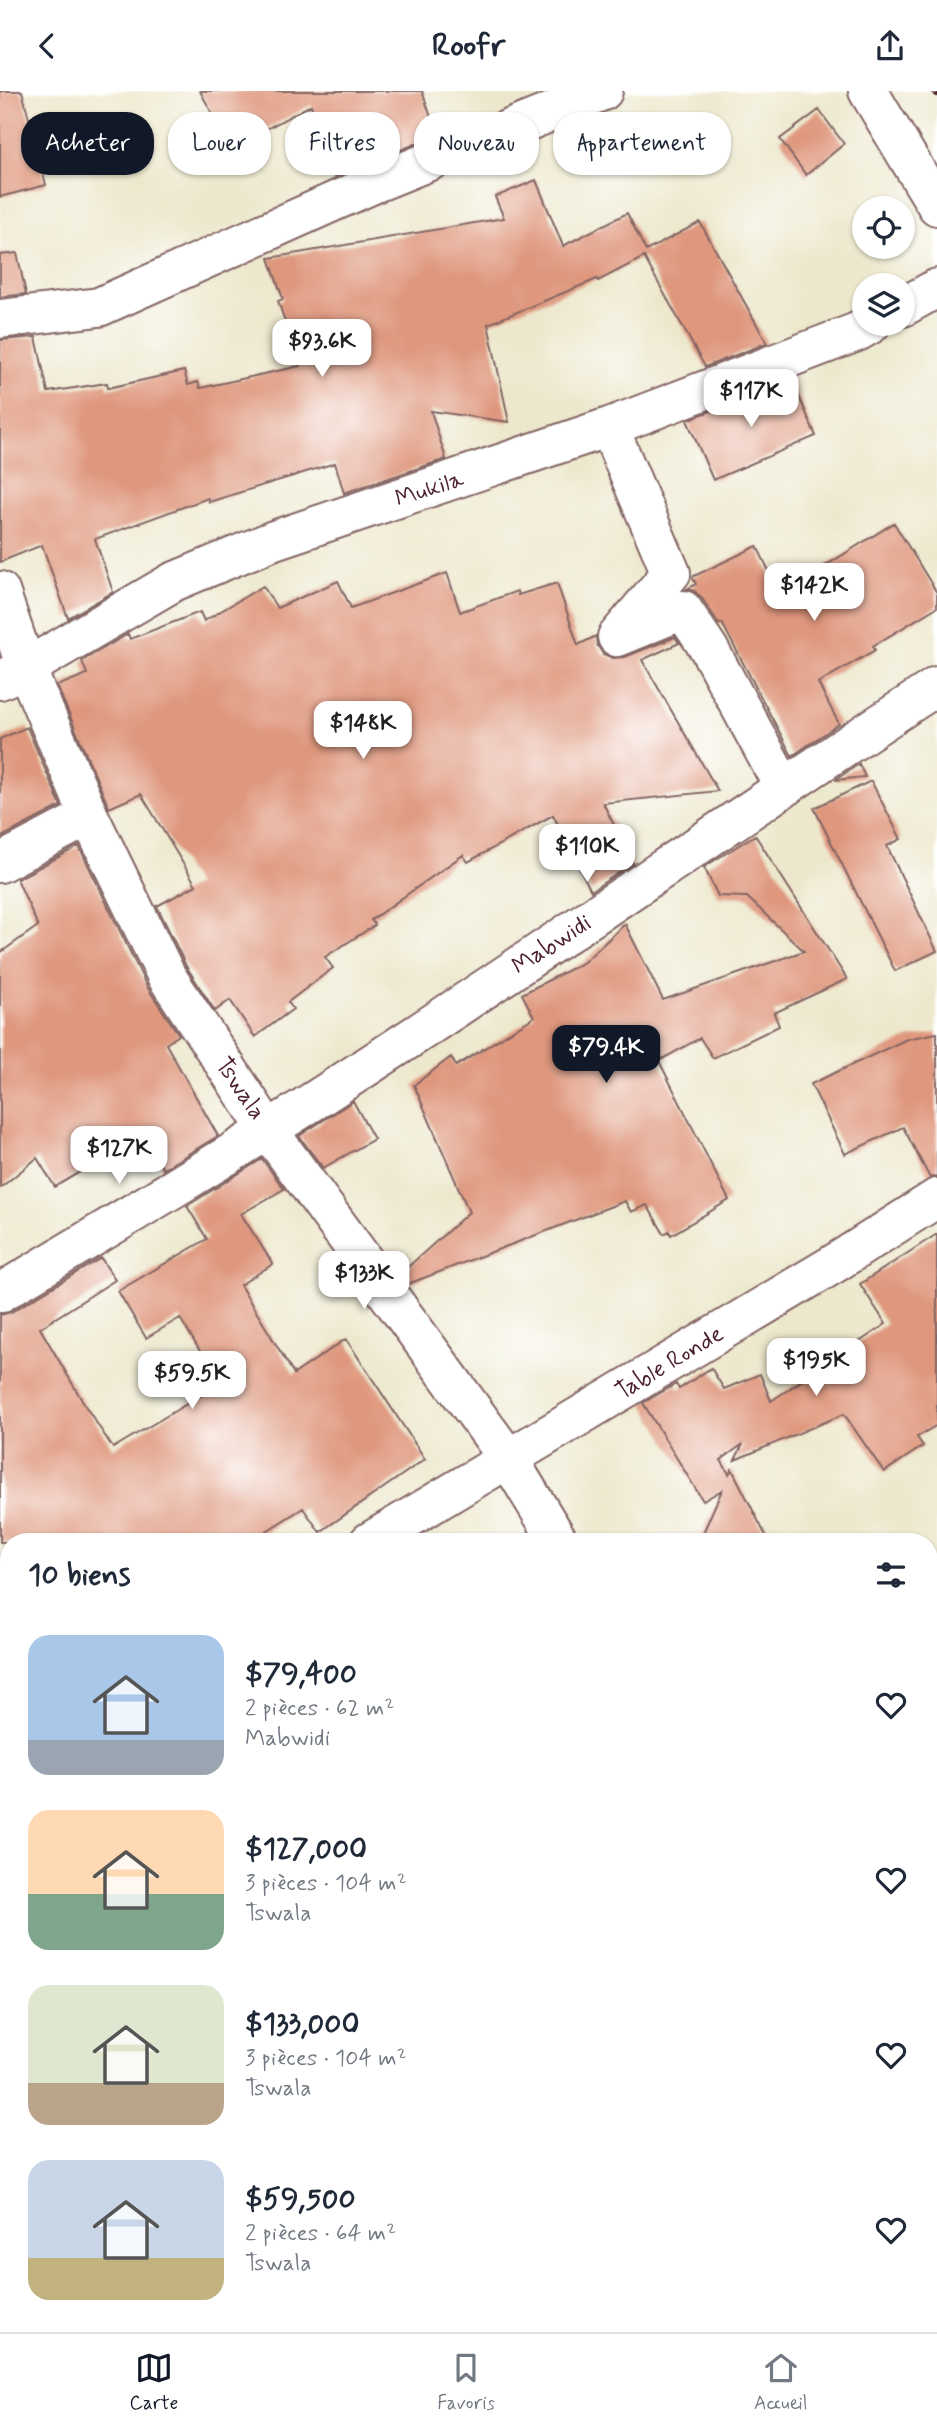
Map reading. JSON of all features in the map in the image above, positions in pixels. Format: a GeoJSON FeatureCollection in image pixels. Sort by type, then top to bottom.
{"type":"FeatureCollection","features":[{"type":"Feature","properties":{"kind":"street"},"geometry":{"type":"LineString","coordinates":[[0,319],[99,307],[373,184],[603,91]]}},
{"type":"Feature","properties":{"kind":"street"},"geometry":{"type":"LineString","coordinates":[[868,91],[937,206]]}},
{"type":"Feature","properties":{"kind":"street"},"geometry":{"type":"LineString","coordinates":[[915,300],[937,288]]}},
{"type":"Feature","properties":{"kind":"street","name":"Mukila"},"geometry":{"type":"LineString","coordinates":[[13,674],[173,582],[274,540],[610,427],[852,333]]}},
{"type":"Feature","properties":{"kind":"street"},"geometry":{"type":"LineString","coordinates":[[610,427],[671,573],[617,637],[683,610],[709,649],[783,786]]}},
{"type":"Feature","properties":{"kind":"street","name":"Tswala"},"geometry":{"type":"LineString","coordinates":[[0,591],[13,674],[89,816],[167,977],[268,1130],[508,1458],[554,1533]]}},
{"type":"Feature","properties":{"kind":"street","name":"Mabwidi"},"geometry":{"type":"LineString","coordinates":[[0,1293],[268,1130],[937,686]]}},
{"type":"Feature","properties":{"kind":"street"},"geometry":{"type":"LineString","coordinates":[[0,863],[89,816]]}},
{"type":"Feature","properties":{"kind":"street","name":"Table Ronde"},"geometry":{"type":"LineString","coordinates":[[384,1533],[832,1265],[937,1198]]}},
{"type":"Feature","properties":{"kind":"building"},"geometry":{"type":"Polygon","coordinates":[[[0,91],[22,91],[27,112],[21,112],[21,175],[43,175],[46,185],[0,197],[0,91]]]}},
{"type":"Feature","properties":{"kind":"building"},"geometry":{"type":"Polygon","coordinates":[[[200,91],[422,91],[429,112],[414,112],[414,144],[400,150],[400,112],[313,112],[311,105],[298,112],[285,112],[285,119],[271,126],[271,112],[211,112],[200,91]]]}},
{"type":"Feature","properties":{"kind":"building"},"geometry":{"type":"Polygon","coordinates":[[[819,110],[844,144],[806,175],[780,139],[819,110]]]}},
{"type":"Feature","properties":{"kind":"building"},"geometry":{"type":"Polygon","coordinates":[[[536,180],[563,246],[627,213],[646,251],[700,222],[767,343],[705,367],[644,257],[598,281],[597,279],[488,324],[509,422],[431,411],[446,459],[344,493],[335,463],[209,502],[208,498],[95,539],[113,592],[68,618],[42,545],[0,562],[0,340],[36,337],[48,392],[107,383],[108,388],[184,371],[188,385],[198,382],[200,388],[300,366],[278,301],[283,299],[269,258],[504,218],[495,197],[536,180]]]}},
{"type":"Feature","properties":{"kind":"building"},"geometry":{"type":"Polygon","coordinates":[[[17,253],[26,294],[0,297],[0,255],[17,253]]]}},
{"type":"Feature","properties":{"kind":"building"},"geometry":{"type":"Polygon","coordinates":[[[792,380],[816,436],[713,480],[687,420],[792,380]]]}},
{"type":"Feature","properties":{"kind":"building"},"geometry":{"type":"Polygon","coordinates":[[[894,523],[937,593],[937,607],[873,646],[875,650],[818,683],[839,724],[792,756],[722,623],[719,624],[701,597],[687,589],[696,584],[692,577],[757,546],[780,594],[894,523]]]}},
{"type":"Feature","properties":{"kind":"building"},"geometry":{"type":"Polygon","coordinates":[[[447,573],[460,612],[517,591],[518,595],[557,583],[578,645],[596,636],[597,645],[603,654],[613,658],[625,657],[675,637],[679,643],[642,660],[718,791],[603,803],[633,863],[591,891],[553,815],[468,862],[463,855],[371,920],[375,925],[325,957],[333,968],[288,1002],[293,1009],[255,1037],[230,1000],[215,1011],[186,966],[157,906],[196,885],[141,794],[109,808],[57,686],[87,674],[82,661],[128,634],[130,639],[200,612],[204,621],[263,586],[277,608],[338,581],[351,608],[447,573]]]}},
{"type":"Feature","properties":{"kind":"building"},"geometry":{"type":"Polygon","coordinates":[[[27,727],[61,806],[0,838],[0,739],[27,727]]]}},
{"type":"Feature","properties":{"kind":"building"},"geometry":{"type":"Polygon","coordinates":[[[859,764],[865,777],[835,780],[859,764]]]}},
{"type":"Feature","properties":{"kind":"building"},"geometry":{"type":"Polygon","coordinates":[[[871,781],[901,839],[887,846],[937,951],[895,971],[814,808],[871,781]]]}},
{"type":"Feature","properties":{"kind":"building"},"geometry":{"type":"Polygon","coordinates":[[[755,835],[847,979],[774,1013],[779,1026],[713,1058],[700,1038],[659,1061],[729,1200],[671,1235],[669,1231],[664,1234],[647,1205],[631,1212],[625,1201],[408,1284],[400,1274],[469,1212],[414,1085],[451,1057],[456,1066],[534,1017],[522,994],[584,962],[625,924],[663,1000],[804,951],[747,897],[718,896],[704,867],[755,835]]]}},
{"type":"Feature","properties":{"kind":"building"},"geometry":{"type":"Polygon","coordinates":[[[79,846],[147,987],[179,1035],[166,1044],[218,1136],[163,1169],[142,1135],[55,1187],[37,1158],[0,1188],[0,953],[38,926],[17,879],[79,846]]]}},
{"type":"Feature","properties":{"kind":"building"},"geometry":{"type":"Polygon","coordinates":[[[937,1033],[937,1176],[930,1178],[903,1127],[845,1154],[811,1084],[907,1039],[937,1033]]]}},
{"type":"Feature","properties":{"kind":"building"},"geometry":{"type":"Polygon","coordinates":[[[353,1101],[374,1139],[323,1168],[299,1136],[353,1101]]]}},
{"type":"Feature","properties":{"kind":"building"},"geometry":{"type":"Polygon","coordinates":[[[262,1159],[284,1189],[241,1214],[273,1264],[240,1285],[294,1374],[346,1339],[425,1459],[320,1532],[303,1508],[263,1533],[0,1533],[0,1315],[11,1312],[101,1258],[115,1280],[40,1328],[113,1448],[220,1384],[180,1318],[146,1338],[118,1291],[207,1239],[187,1206],[262,1159]]]}},
{"type":"Feature","properties":{"kind":"building"},"geometry":{"type":"Polygon","coordinates":[[[937,1234],[937,1425],[917,1437],[923,1446],[884,1472],[844,1414],[735,1460],[743,1444],[721,1460],[729,1474],[732,1469],[764,1533],[703,1533],[722,1490],[703,1501],[643,1403],[676,1384],[679,1389],[711,1368],[724,1389],[760,1374],[771,1401],[886,1324],[860,1284],[937,1234]]]}}]}
